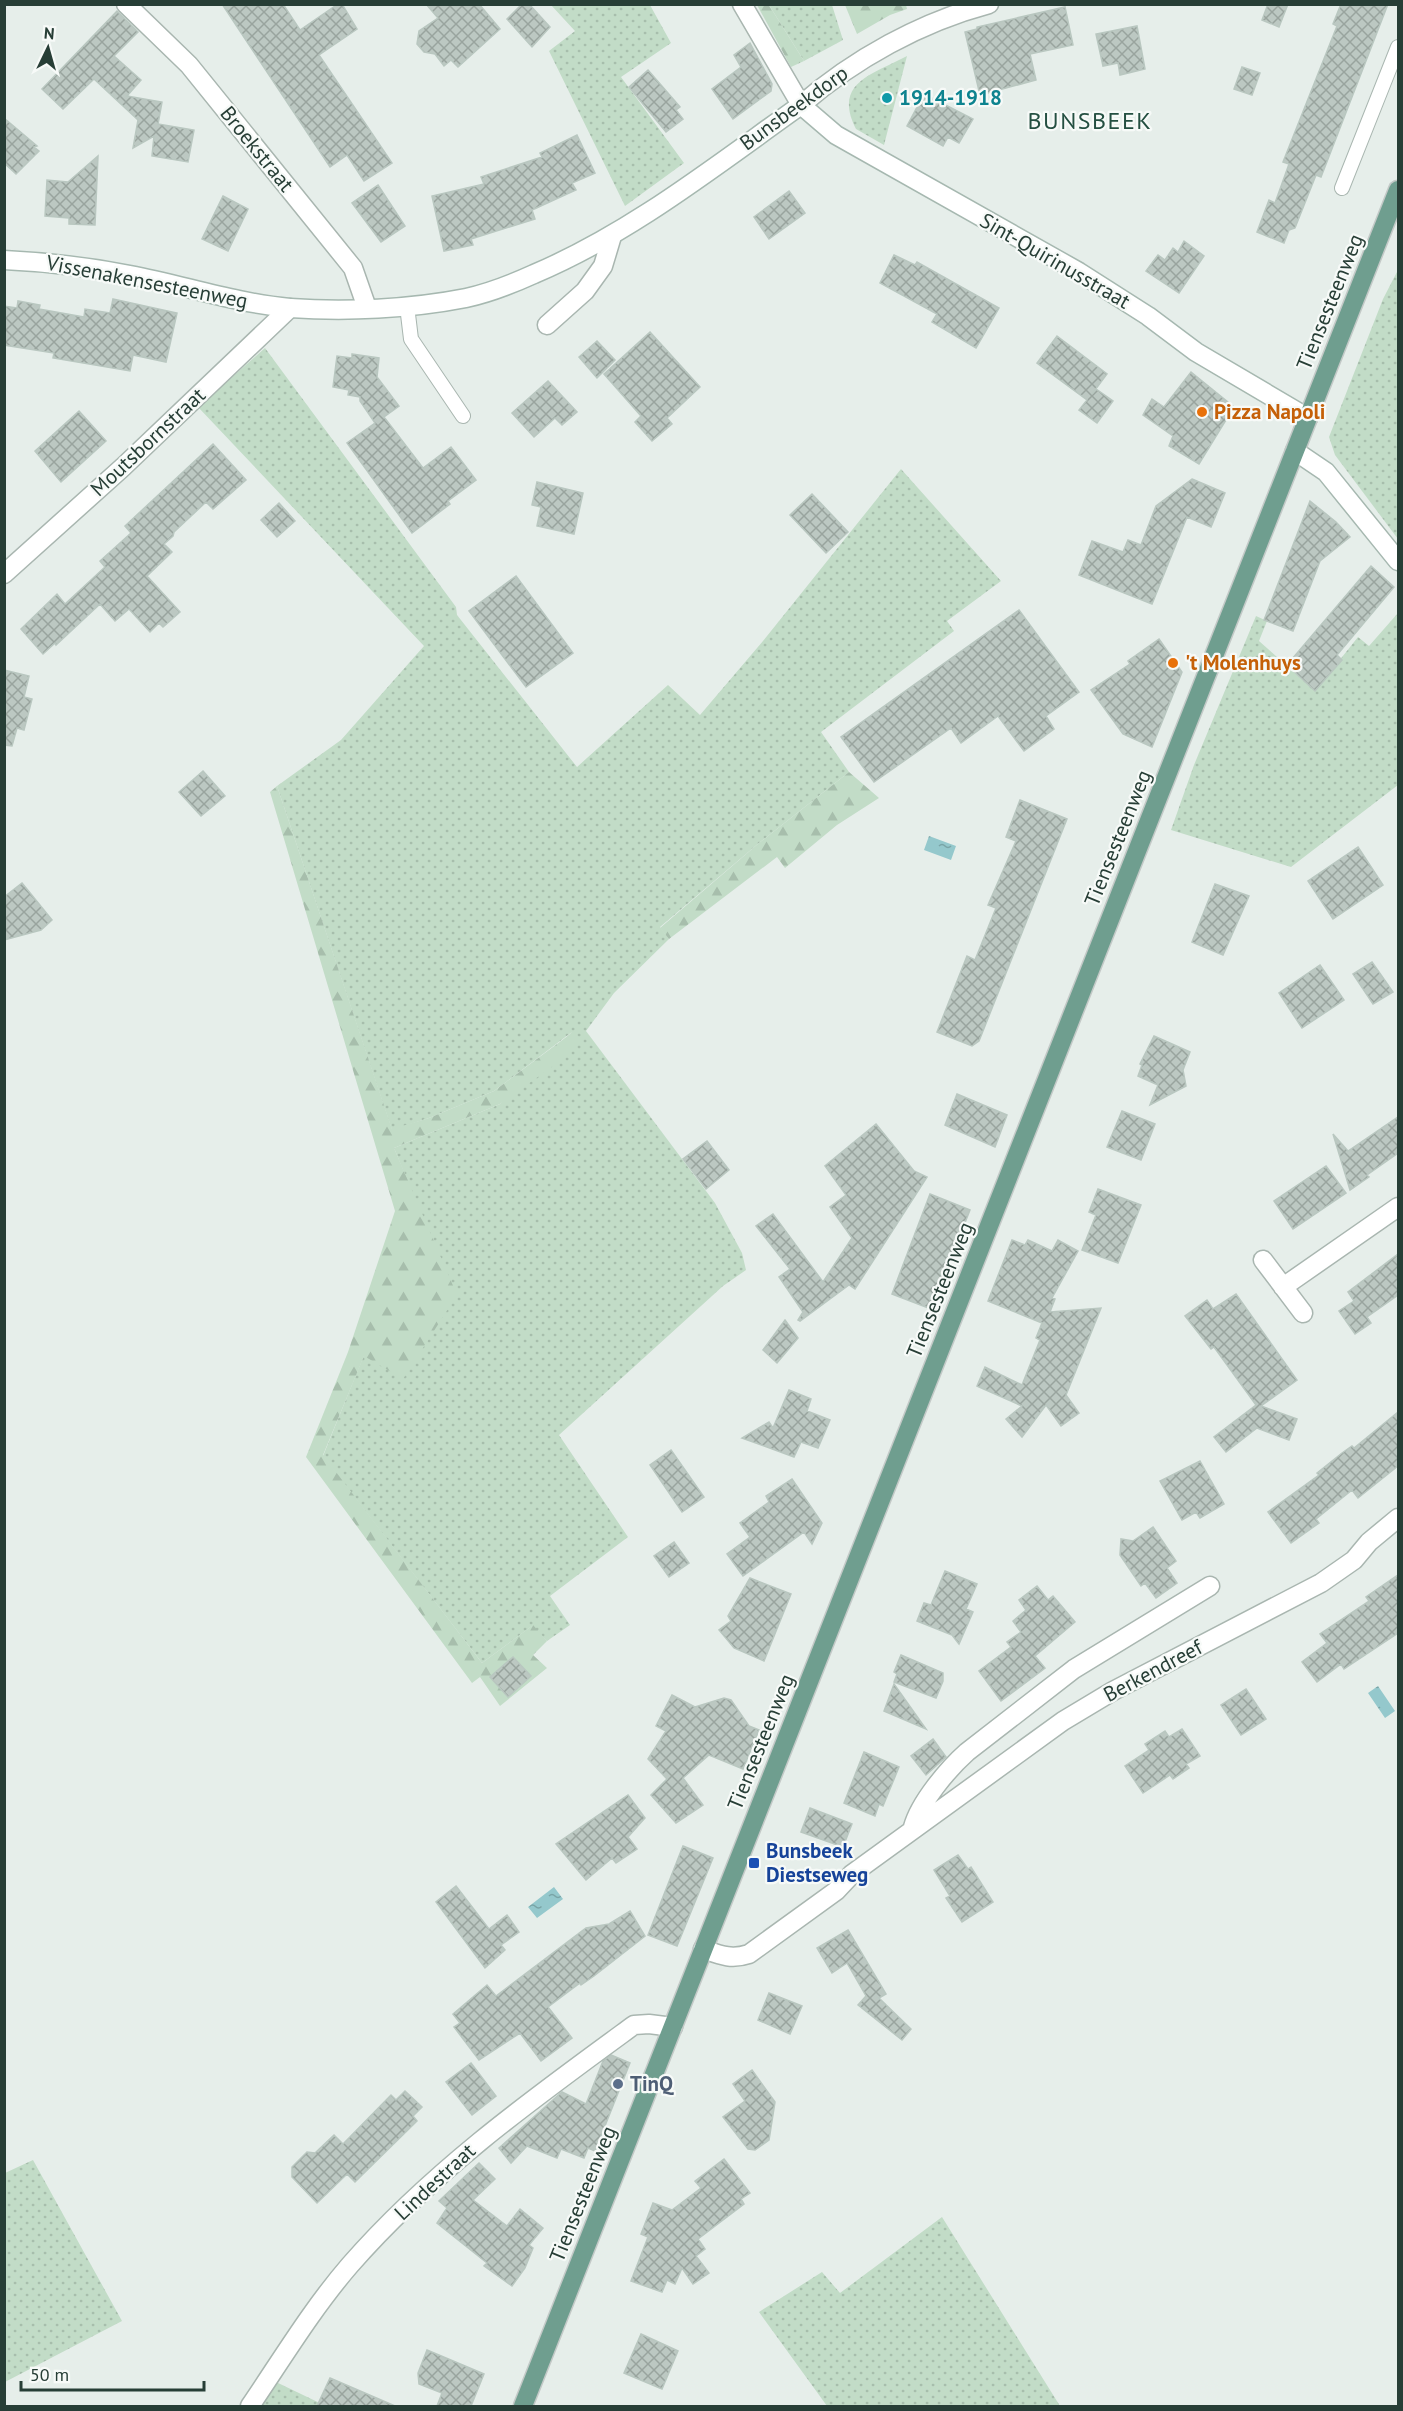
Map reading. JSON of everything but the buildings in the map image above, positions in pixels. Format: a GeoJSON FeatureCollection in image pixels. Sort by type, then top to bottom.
{"type":"FeatureCollection","features":[{"type":"Feature","properties":{"kind":"main road","name":"Tiensesteenweg"},"geometry":{"type":"LineString","coordinates":[[523,2406],[1398,190]]}},
{"type":"Feature","properties":{"kind":"street","name":"Broekstraat"},"geometry":{"type":"LineString","coordinates":[[126,4],[189,64],[353,268],[367,308]]}},
{"type":"Feature","properties":{"kind":"street","name":"Sint-Quirinusstraat"},"geometry":{"type":"LineString","coordinates":[[742,4],[801,105],[836,135],[1079,272],[1148,316],[1196,352],[1308,418]]}},
{"type":"Feature","properties":{"kind":"street","name":"Bunsbeekdorp"},"geometry":{"type":"LineString","coordinates":[[290,308],[407,306],[467,298],[510,284],[576,256],[612,236],[801,105],[832,79],[864,58],[922,29],[989,4]]}},
{"type":"Feature","properties":{"kind":"street"},"geometry":{"type":"LineString","coordinates":[[547,325],[585,291],[603,266],[612,236]]}},
{"type":"Feature","properties":{"kind":"street","name":"Vissenakensesteenweg"},"geometry":{"type":"LineString","coordinates":[[4,260],[82,266],[242,301],[290,308]]}},
{"type":"Feature","properties":{"kind":"street","name":"Moutsbornstraat"},"geometry":{"type":"LineString","coordinates":[[4,574],[123,467],[290,308]]}},
{"type":"Feature","properties":{"kind":"street"},"geometry":{"type":"LineString","coordinates":[[1295,451],[1326,472],[1398,561]]}},
{"type":"Feature","properties":{"kind":"street"},"geometry":{"type":"LineString","coordinates":[[1283,1287],[1398,1207]]}},
{"type":"Feature","properties":{"kind":"street"},"geometry":{"type":"LineString","coordinates":[[1263,1260],[1303,1313]]}},
{"type":"Feature","properties":{"kind":"street","name":"Berkendreef"},"geometry":{"type":"LineString","coordinates":[[703,1949],[727,1958],[749,1954],[836,1891],[852,1874],[1073,1715],[1113,1691],[1321,1583],[1354,1560],[1369,1542],[1398,1518]]}},
{"type":"Feature","properties":{"kind":"street","name":"Berkendreef"},"geometry":{"type":"LineString","coordinates":[[911,1831],[915,1818],[935,1789],[954,1764],[967,1752],[1074,1669],[1210,1586]]}},
{"type":"Feature","properties":{"kind":"street","name":"Lindestraat"},"geometry":{"type":"LineString","coordinates":[[250,2406],[311,2316],[349,2266],[414,2199],[473,2146],[634,2025],[674,2027]]}},
{"type":"Feature","properties":{"kind":"lane"},"geometry":{"type":"LineString","coordinates":[[1342,188],[1398,47]]}},
{"type":"Feature","properties":{"kind":"lane"},"geometry":{"type":"LineString","coordinates":[[407,306],[411,339],[463,416]]}},
{"type":"Feature","properties":{"kind":"green space"},"geometry":{"type":"Polygon","coordinates":[[[551,5],[650,5],[671,43],[621,77],[684,163],[625,206],[549,51],[575,31],[551,5]]]}},
{"type":"Feature","properties":{"kind":"green space"},"geometry":{"type":"Polygon","coordinates":[[[757,5],[769,5],[804,61],[791,67],[757,5]]]}},
{"type":"Feature","properties":{"kind":"green space"},"geometry":{"type":"Polygon","coordinates":[[[769,5],[832,5],[843,40],[804,61],[769,5]]]}},
{"type":"Feature","properties":{"kind":"green space"},"geometry":{"type":"Polygon","coordinates":[[[845,5],[906,5],[907,9],[890,15],[857,34],[845,5]]]}},
{"type":"Feature","properties":{"kind":"green space"},"geometry":{"type":"Polygon","coordinates":[[[907,56],[884,145],[856,129],[850,113],[849,100],[853,90],[860,82],[907,56]]]}},
{"type":"Feature","properties":{"kind":"green space"},"geometry":{"type":"Polygon","coordinates":[[[1398,270],[1398,539],[1335,455],[1329,437],[1383,299],[1398,270]]]}},
{"type":"Feature","properties":{"kind":"green space"},"geometry":{"type":"Polygon","coordinates":[[[265,348],[456,607],[457,615],[577,767],[668,685],[700,715],[763,641],[901,469],[1001,581],[947,621],[954,631],[821,732],[849,772],[759,843],[660,927],[669,939],[614,993],[586,1031],[715,1203],[742,1253],[746,1270],[723,1286],[559,1435],[628,1537],[550,1596],[570,1625],[547,1641],[532,1626],[482,1663],[323,1456],[364,1355],[405,1175],[394,1148],[500,1104],[572,1032],[494,1091],[429,1118],[392,1130],[277,786],[341,740],[424,646],[198,407],[265,348]]]}},
{"type":"Feature","properties":{"kind":"green space"},"geometry":{"type":"Polygon","coordinates":[[[1398,613],[1398,785],[1291,867],[1171,830],[1194,765],[1256,616],[1267,621],[1259,641],[1315,691],[1358,637],[1369,646],[1398,613]]]}},
{"type":"Feature","properties":{"kind":"green space"},"geometry":{"type":"Polygon","coordinates":[[[849,772],[879,798],[837,825],[785,868],[777,857],[669,939],[660,928],[759,843],[849,772]]]}},
{"type":"Feature","properties":{"kind":"green space"},"geometry":{"type":"Polygon","coordinates":[[[277,786],[392,1129],[429,1118],[494,1091],[573,1032],[580,1038],[556,1064],[500,1104],[394,1148],[457,1295],[403,1379],[364,1356],[323,1455],[482,1663],[533,1625],[547,1641],[533,1655],[547,1668],[500,1706],[480,1677],[472,1683],[306,1457],[348,1352],[395,1211],[270,792],[277,786]]]}},
{"type":"Feature","properties":{"kind":"green space"},"geometry":{"type":"Polygon","coordinates":[[[33,2160],[122,2321],[5,2382],[5,2173],[33,2160]]]}},
{"type":"Feature","properties":{"kind":"green space"},"geometry":{"type":"Polygon","coordinates":[[[942,2217],[1060,2406],[827,2406],[759,2312],[822,2272],[840,2293],[942,2217]]]}},
{"type":"Feature","properties":{"kind":"green space"},"geometry":{"type":"Polygon","coordinates":[[[276,2382],[326,2406],[261,2406],[276,2382]]]}},
{"type":"Feature","properties":{"kind":"water"},"geometry":{"type":"Polygon","coordinates":[[[929,836],[956,846],[951,860],[924,850],[929,836]]]}},
{"type":"Feature","properties":{"kind":"water"},"geometry":{"type":"Polygon","coordinates":[[[1378,1686],[1395,1711],[1385,1718],[1368,1693],[1378,1686]]]}},
{"type":"Feature","properties":{"kind":"water"},"geometry":{"type":"Polygon","coordinates":[[[554,1887],[563,1899],[537,1918],[528,1907],[554,1887]]]}},
{"type":"Feature","properties":{"kind":"place","name":"1914-1918"},"geometry":{"type":"Point","coordinates":[887,98]}},
{"type":"Feature","properties":{"kind":"place","name":"Pizza Napoli"},"geometry":{"type":"Point","coordinates":[1202,412]}},
{"type":"Feature","properties":{"kind":"place","name":"'t Molenhuys"},"geometry":{"type":"Point","coordinates":[1173,663]}},
{"type":"Feature","properties":{"kind":"place","name":"Bunsbeek Diestseweg"},"geometry":{"type":"Point","coordinates":[754,1863]}},
{"type":"Feature","properties":{"kind":"place","name":"TinQ"},"geometry":{"type":"Point","coordinates":[618,2084]}},
{"type":"Feature","properties":{"kind":"district","name":"BUNSBEEK"},"geometry":{"type":"Point","coordinates":[1090,121]}}]}
